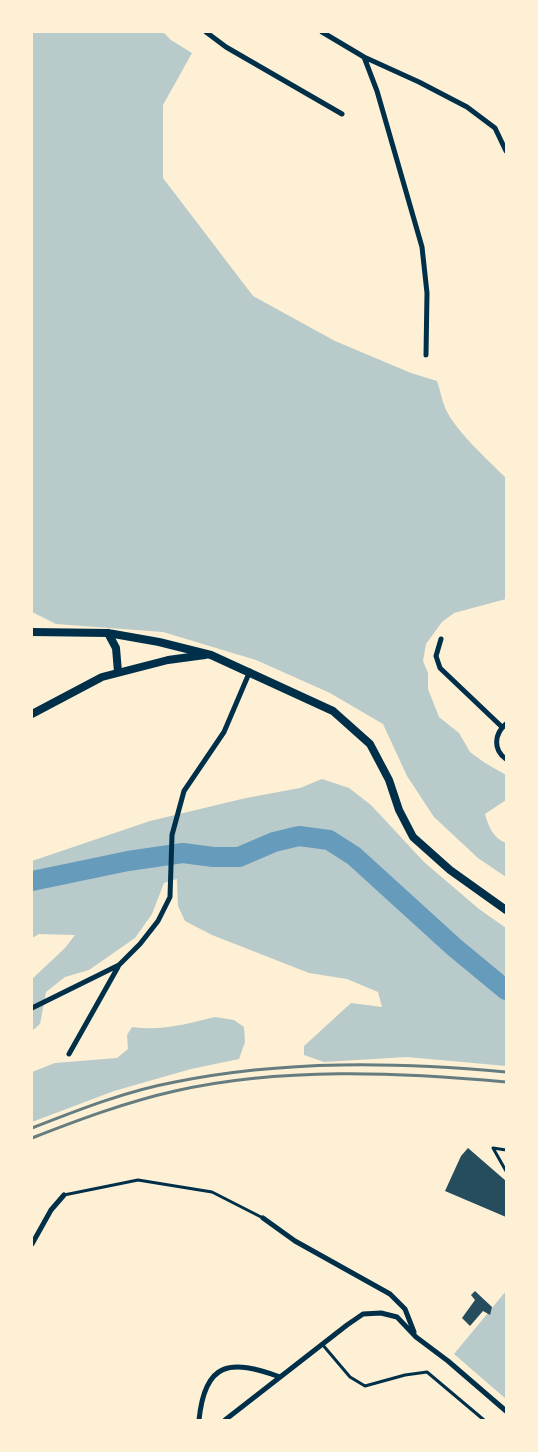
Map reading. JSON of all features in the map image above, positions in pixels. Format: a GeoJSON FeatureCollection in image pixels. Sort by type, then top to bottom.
{"type":"FeatureCollection","features":[{"type":"Feature","properties":{"kind":"main road"},"geometry":{"type":"LineString","coordinates":[[32,632],[108,633],[212,655],[333,711],[370,744],[389,780],[399,810],[412,837],[450,870],[507,910]]}},
{"type":"Feature","properties":{"kind":"main road"},"geometry":{"type":"LineString","coordinates":[[108,633],[116,648],[118,672]]}},
{"type":"Feature","properties":{"kind":"main road"},"geometry":{"type":"LineString","coordinates":[[32,714],[102,677],[168,660],[212,655]]}},
{"type":"Feature","properties":{"kind":"street"},"geometry":{"type":"LineString","coordinates":[[206,32],[226,47],[342,114]]}},
{"type":"Feature","properties":{"kind":"street"},"geometry":{"type":"LineString","coordinates":[[322,32],[364,57],[467,107],[507,134]]}},
{"type":"Feature","properties":{"kind":"street"},"geometry":{"type":"LineString","coordinates":[[364,57],[377,91],[422,247],[427,293],[426,354]]}},
{"type":"Feature","properties":{"kind":"street"},"geometry":{"type":"LineString","coordinates":[[495,128],[507,151]]}},
{"type":"Feature","properties":{"kind":"street"},"geometry":{"type":"LineString","coordinates":[[441,639],[436,656],[440,668],[504,726],[496,744],[497,749],[507,759]]}},
{"type":"Feature","properties":{"kind":"street"},"geometry":{"type":"LineString","coordinates":[[69,1054],[119,965],[150,931],[166,907],[170,897],[172,835],[184,791],[224,732],[250,671]]}},
{"type":"Feature","properties":{"kind":"street"},"geometry":{"type":"LineString","coordinates":[[32,1008],[119,965]]}},
{"type":"Feature","properties":{"kind":"street"},"geometry":{"type":"LineString","coordinates":[[32,1244],[51,1210],[64,1195]]}},
{"type":"Feature","properties":{"kind":"street"},"geometry":{"type":"LineString","coordinates":[[263,1218],[295,1241],[390,1294],[405,1310],[416,1337]]}},
{"type":"Feature","properties":{"kind":"street"},"geometry":{"type":"LineString","coordinates":[[225,1420],[363,1314],[381,1313],[397,1317],[416,1337],[507,1411]]}},
{"type":"Feature","properties":{"kind":"street"},"geometry":{"type":"LineString","coordinates":[[199,1420],[201,1402],[207,1386],[220,1370],[243,1366],[280,1377]]}},
{"type":"Feature","properties":{"kind":"lane"},"geometry":{"type":"LineString","coordinates":[[507,1150],[493,1148],[507,1171]]}},
{"type":"Feature","properties":{"kind":"lane"},"geometry":{"type":"LineString","coordinates":[[64,1195],[138,1180],[212,1192],[263,1218]]}},
{"type":"Feature","properties":{"kind":"lane"},"geometry":{"type":"LineString","coordinates":[[322,1344],[350,1377],[365,1386],[405,1375],[427,1372],[484,1420]]}},
{"type":"Feature","properties":{"kind":"shaded area"},"geometry":{"type":"Polygon","coordinates":[[[32,32],[163,32],[192,53],[163,105],[163,178],[253,296],[335,341],[411,373],[437,381],[444,405],[455,424],[506,478],[506,599],[454,613],[442,622],[426,644],[423,661],[428,673],[428,689],[439,717],[459,733],[470,752],[506,775],[506,800],[485,814],[492,831],[506,843],[506,877],[478,858],[434,817],[407,776],[383,724],[330,693],[256,660],[163,632],[56,624],[32,612],[32,32]]]}},
{"type":"Feature","properties":{"kind":"shaded area"},"geometry":{"type":"Polygon","coordinates":[[[322,779],[349,788],[371,805],[424,862],[479,909],[506,928],[506,1066],[407,1057],[324,1062],[304,1055],[304,1046],[351,1003],[382,1007],[378,992],[347,979],[309,973],[212,935],[185,921],[178,906],[177,879],[164,883],[152,914],[135,938],[89,970],[65,977],[46,992],[40,1024],[32,1031],[32,979],[65,948],[75,935],[39,934],[32,938],[32,861],[150,821],[246,798],[300,788],[322,779]]]}},
{"type":"Feature","properties":{"kind":"shaded area"},"geometry":{"type":"Polygon","coordinates":[[[215,1017],[234,1020],[244,1027],[245,1042],[239,1059],[191,1069],[114,1091],[32,1122],[32,1072],[55,1063],[117,1058],[128,1049],[127,1035],[132,1027],[164,1027],[215,1017]]]}},
{"type":"Feature","properties":{"kind":"shaded area"},"geometry":{"type":"Polygon","coordinates":[[[506,1291],[506,1399],[454,1354],[506,1291]]]}},
{"type":"Feature","properties":{"kind":"building"},"geometry":{"type":"Polygon","coordinates":[[[468,1148],[506,1181],[506,1217],[445,1191],[461,1156],[468,1148]]]}},
{"type":"Feature","properties":{"kind":"building"},"geometry":{"type":"Polygon","coordinates":[[[475,1291],[492,1307],[490,1315],[483,1311],[470,1326],[462,1318],[475,1300],[471,1295],[475,1291]]]}},
{"type":"Feature","properties":{"kind":"waterway"},"geometry":{"type":"LineString","coordinates":[[32,881],[128,861],[183,853],[213,857],[239,857],[274,842],[299,836],[329,840],[354,856],[454,947],[506,990]]}},
{"type":"Feature","properties":{"kind":"railway"},"geometry":{"type":"LineString","coordinates":[[32,1128],[138,1090],[216,1075],[257,1070],[382,1065],[506,1072]]}},
{"type":"Feature","properties":{"kind":"railway"},"geometry":{"type":"LineString","coordinates":[[32,1138],[138,1100],[215,1083],[256,1078],[382,1074],[506,1082]]}}]}
